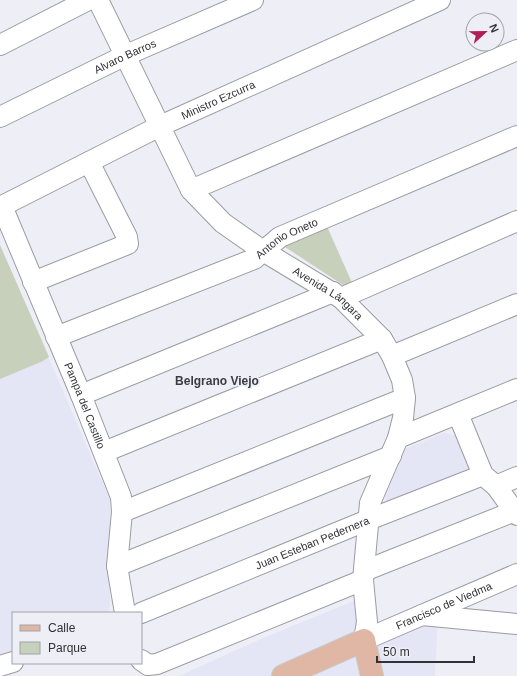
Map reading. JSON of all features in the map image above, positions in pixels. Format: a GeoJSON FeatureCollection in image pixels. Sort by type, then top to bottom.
{"type":"FeatureCollection","features":[{"type":"Feature","properties":{"kind":"main road"},"geometry":{"type":"LineString","coordinates":[[364,640],[372,675]]}},
{"type":"Feature","properties":{"kind":"main road","name":"Francisco de Viedma"},"geometry":{"type":"LineString","coordinates":[[283,676],[364,640]]}},
{"type":"Feature","properties":{"kind":"street"},"geometry":{"type":"LineString","coordinates":[[0,45],[88,0]]}},
{"type":"Feature","properties":{"kind":"street","name":"Avenida Lángara"},"geometry":{"type":"LineString","coordinates":[[98,0],[124,56],[192,190],[223,223],[263,251],[337,295],[382,339],[392,356],[402,380],[405,398],[395,447],[370,503],[364,576],[368,622],[364,640]]}},
{"type":"Feature","properties":{"kind":"street","name":"Alvaro Barros"},"geometry":{"type":"LineString","coordinates":[[0,117],[124,56],[253,0]]}},
{"type":"Feature","properties":{"kind":"street","name":"Ministro Ezcurra"},"geometry":{"type":"LineString","coordinates":[[1,207],[160,126],[440,0]]}},
{"type":"Feature","properties":{"kind":"street"},"geometry":{"type":"LineString","coordinates":[[192,190],[517,50]]}},
{"type":"Feature","properties":{"kind":"street","name":"Antonio Oneto"},"geometry":{"type":"LineString","coordinates":[[56,337],[254,259],[280,237],[517,136]]}},
{"type":"Feature","properties":{"kind":"street"},"geometry":{"type":"LineString","coordinates":[[33,282],[128,244],[127,237],[89,162]]}},
{"type":"Feature","properties":{"kind":"street","name":"Pampa del Castillo"},"geometry":{"type":"LineString","coordinates":[[1,207],[81,395],[121,497],[122,512],[116,566],[125,612]]}},
{"type":"Feature","properties":{"kind":"street"},"geometry":{"type":"LineString","coordinates":[[81,395],[337,295],[517,221]]}},
{"type":"Feature","properties":{"kind":"street"},"geometry":{"type":"LineString","coordinates":[[392,356],[517,304]]}},
{"type":"Feature","properties":{"kind":"street"},"geometry":{"type":"LineString","coordinates":[[104,452],[382,339]]}},
{"type":"Feature","properties":{"kind":"street"},"geometry":{"type":"LineString","coordinates":[[116,566],[395,447],[458,414],[517,389]]}},
{"type":"Feature","properties":{"kind":"street"},"geometry":{"type":"LineString","coordinates":[[122,512],[405,398]]}},
{"type":"Feature","properties":{"kind":"street"},"geometry":{"type":"LineString","coordinates":[[142,662],[148,665],[157,664],[516,513],[490,481],[458,414]]}},
{"type":"Feature","properties":{"kind":"street","name":"Juan Esteban Pedernera"},"geometry":{"type":"LineString","coordinates":[[142,613],[368,520],[490,481],[517,477]]}},
{"type":"Feature","properties":{"kind":"street","name":"Francisco de Viedma"},"geometry":{"type":"LineString","coordinates":[[364,640],[517,574]]}},
{"type":"Feature","properties":{"kind":"street"},"geometry":{"type":"LineString","coordinates":[[420,615],[517,624]]}},
{"type":"Feature","properties":{"kind":"street"},"geometry":{"type":"LineString","coordinates":[[0,666],[12,662]]}},
{"type":"Feature","properties":{"kind":"shaded area"},"geometry":{"type":"Polygon","coordinates":[[[0,245],[110,500],[110,605],[108,612],[12,612],[12,653],[0,657],[0,245]]]}},
{"type":"Feature","properties":{"kind":"shaded area"},"geometry":{"type":"Polygon","coordinates":[[[444,433],[457,436],[473,475],[390,508],[385,497],[405,449],[444,433]]]}},
{"type":"Feature","properties":{"kind":"shaded area"},"geometry":{"type":"Polygon","coordinates":[[[366,596],[364,639],[438,616],[435,676],[179,676],[261,639],[366,596]]]}},
{"type":"Feature","properties":{"kind":"green space"},"geometry":{"type":"Polygon","coordinates":[[[325,222],[353,285],[346,287],[279,243],[325,222]]]}},
{"type":"Feature","properties":{"kind":"green space"},"geometry":{"type":"Polygon","coordinates":[[[0,245],[49,357],[0,379],[0,245]]]}},
{"type":"Feature","properties":{"kind":"district","name":"Belgrano Viejo"},"geometry":{"type":"Point","coordinates":[217,381]}}]}
